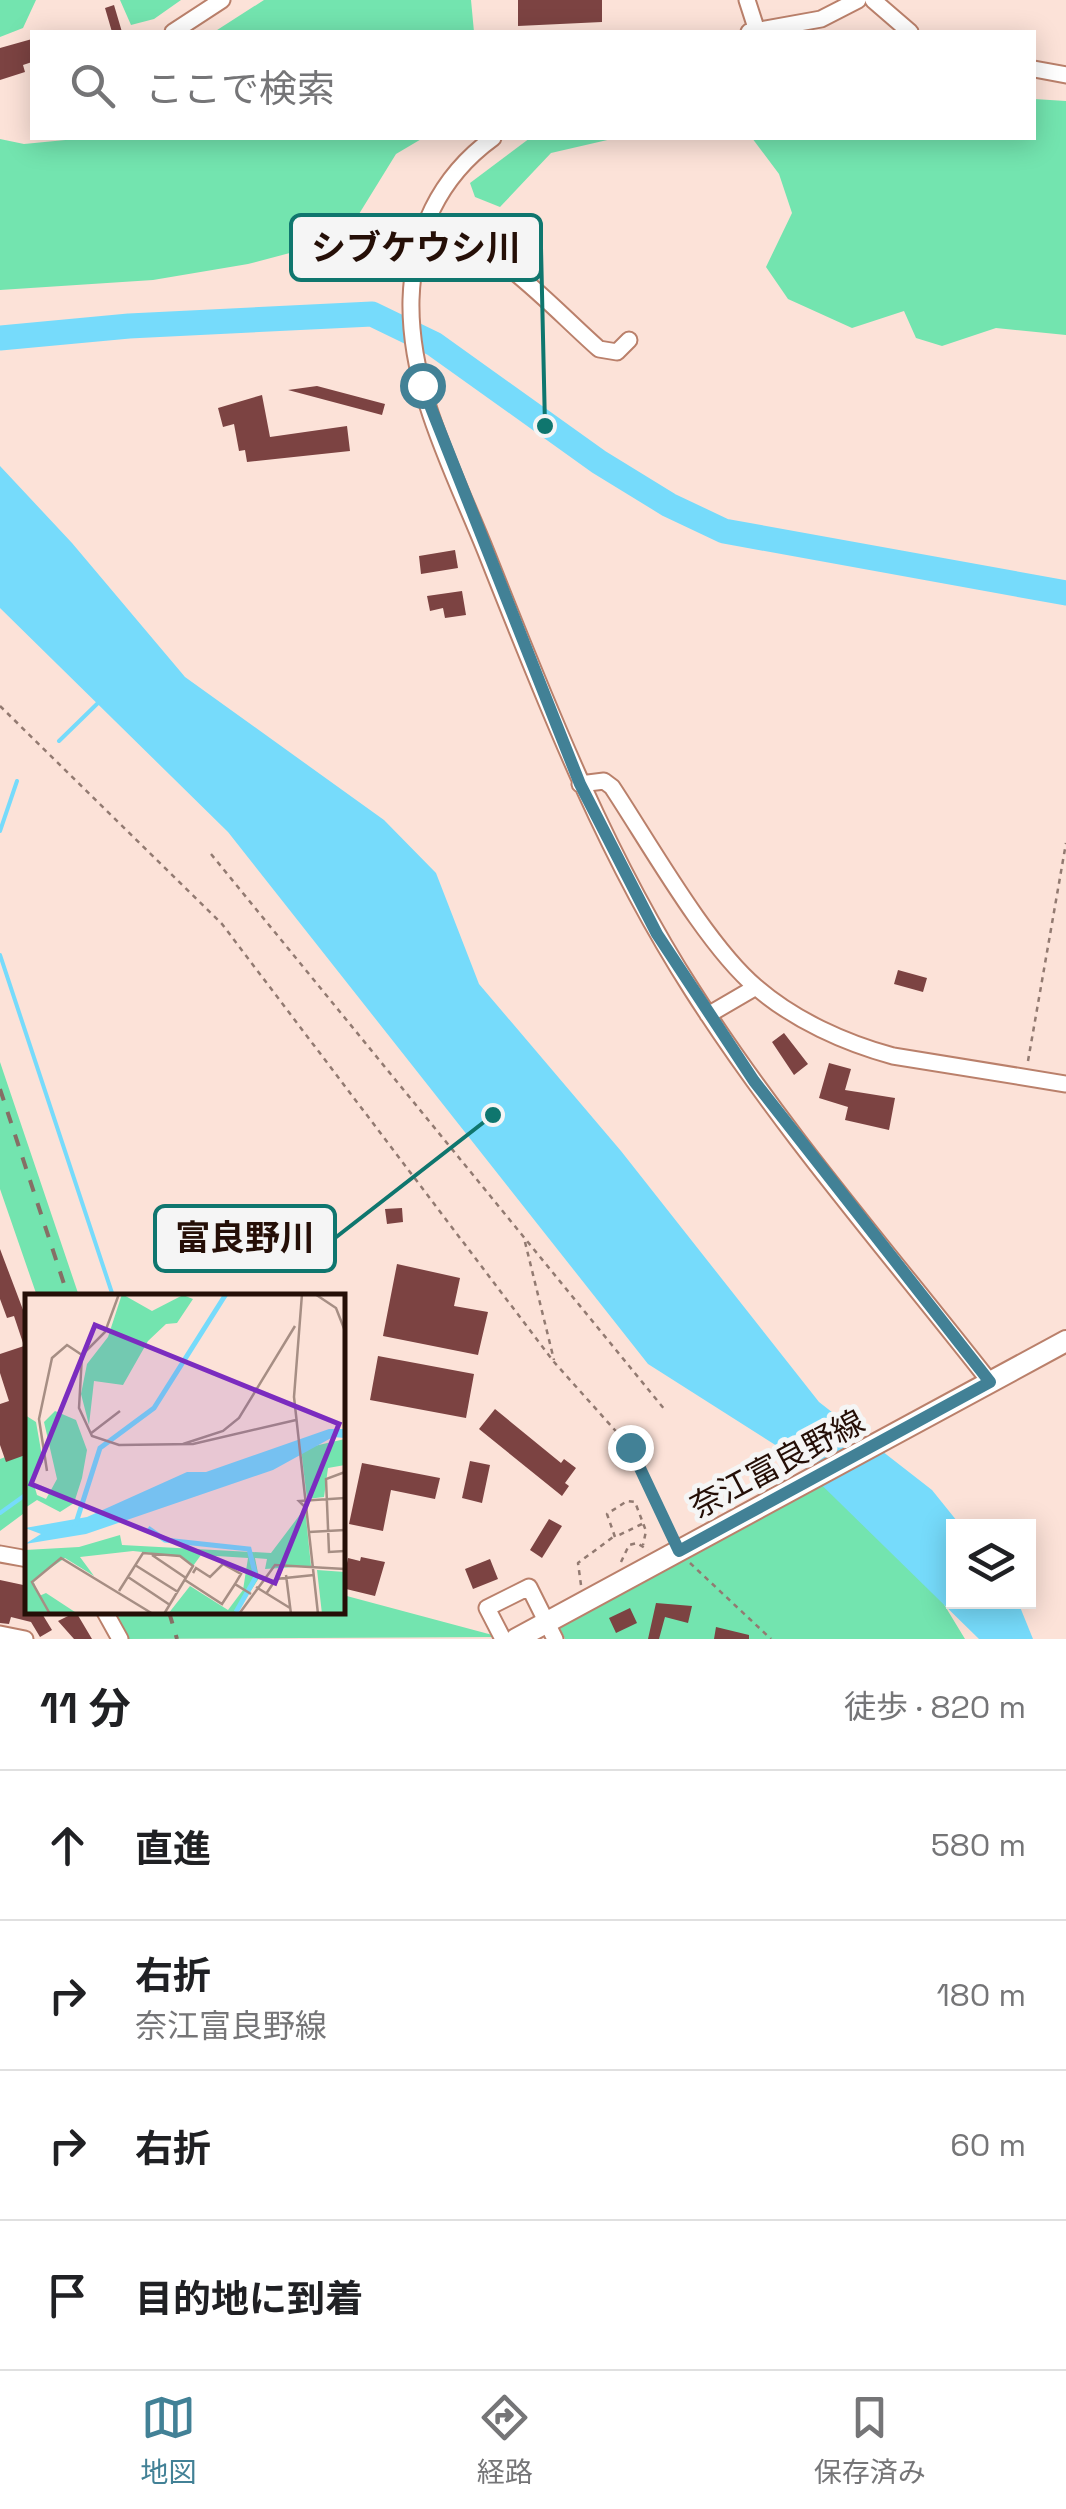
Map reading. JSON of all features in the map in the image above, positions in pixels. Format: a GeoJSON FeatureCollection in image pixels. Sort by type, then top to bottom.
{"type":"FeatureCollection","features":[{"type":"Feature","properties":{"kind":"main road","name":"奈江富良野線"},"geometry":{"type":"LineString","coordinates":[[516,1639],[551,1631],[679,1551],[1066,1341]]}},
{"type":"Feature","properties":{"kind":"street"},"geometry":{"type":"LineString","coordinates":[[176,30],[222,0]]}},
{"type":"Feature","properties":{"kind":"street"},"geometry":{"type":"LineString","coordinates":[[746,0],[753,30]]}},
{"type":"Feature","properties":{"kind":"street"},"geometry":{"type":"LineString","coordinates":[[763,30],[822,18],[858,0]]}},
{"type":"Feature","properties":{"kind":"street"},"geometry":{"type":"LineString","coordinates":[[873,0],[908,30]]}},
{"type":"Feature","properties":{"kind":"street"},"geometry":{"type":"LineString","coordinates":[[1036,69],[1066,76]]}},
{"type":"Feature","properties":{"kind":"street"},"geometry":{"type":"LineString","coordinates":[[490,140],[454,171],[425,224],[412,283],[412,326],[422,385],[580,784],[628,882],[708,1015],[754,1081],[990,1382]]}},
{"type":"Feature","properties":{"kind":"street"},"geometry":{"type":"LineString","coordinates":[[425,224],[453,231],[494,256],[599,348],[617,352],[630,340]]}},
{"type":"Feature","properties":{"kind":"street"},"geometry":{"type":"LineString","coordinates":[[580,784],[604,781],[612,787],[702,920],[756,987],[798,1015],[866,1048],[1066,1084]]}},
{"type":"Feature","properties":{"kind":"street"},"geometry":{"type":"LineString","coordinates":[[708,1015],[756,987]]}},
{"type":"Feature","properties":{"kind":"street"},"geometry":{"type":"LineString","coordinates":[[0,1554],[25,1558]]}},
{"type":"Feature","properties":{"kind":"street"},"geometry":{"type":"LineString","coordinates":[[503,1639],[488,1608],[529,1587],[551,1631]]}},
{"type":"Feature","properties":{"kind":"street"},"geometry":{"type":"LineString","coordinates":[[106,1614],[120,1639]]}},
{"type":"Feature","properties":{"kind":"street"},"geometry":{"type":"LineString","coordinates":[[0,1634],[25,1639]]}},
{"type":"Feature","properties":{"kind":"path"},"geometry":{"type":"LineString","coordinates":[[0,706],[222,924],[554,1362],[630,1447],[679,1551],[772,1639]]}},
{"type":"Feature","properties":{"kind":"path"},"geometry":{"type":"LineString","coordinates":[[1026,1078],[1066,842]]}},
{"type":"Feature","properties":{"kind":"path"},"geometry":{"type":"LineString","coordinates":[[210,854],[665,1410]]}},
{"type":"Feature","properties":{"kind":"path"},"geometry":{"type":"LineString","coordinates":[[525,1238],[554,1362]]}},
{"type":"Feature","properties":{"kind":"path"},"geometry":{"type":"LineString","coordinates":[[614,1536],[607,1514],[627,1501],[635,1502],[643,1514],[647,1540],[643,1545]]}},
{"type":"Feature","properties":{"kind":"path"},"geometry":{"type":"LineString","coordinates":[[582,1590],[578,1563],[614,1536],[642,1524]]}},
{"type":"Feature","properties":{"kind":"path"},"geometry":{"type":"LineString","coordinates":[[622,1566],[623,1550],[629,1545],[643,1545],[649,1551]]}},
{"type":"Feature","properties":{"kind":"green space"},"geometry":{"type":"Polygon","coordinates":[[[0,0],[36,0],[23,28],[0,37],[0,0]]]}},
{"type":"Feature","properties":{"kind":"green space"},"geometry":{"type":"Polygon","coordinates":[[[120,0],[181,0],[154,19],[131,25],[120,0]]]}},
{"type":"Feature","properties":{"kind":"green space"},"geometry":{"type":"Polygon","coordinates":[[[264,0],[471,0],[474,30],[217,30],[264,0]]]}},
{"type":"Feature","properties":{"kind":"green space"},"geometry":{"type":"Polygon","coordinates":[[[1036,99],[1066,101],[1066,335],[996,328],[942,346],[916,338],[904,311],[852,328],[788,299],[766,267],[792,213],[779,174],[754,140],[1036,140],[1036,99]]]}},
{"type":"Feature","properties":{"kind":"green space"},"geometry":{"type":"Polygon","coordinates":[[[0,139],[24,144],[65,140],[420,140],[396,154],[359,214],[324,244],[248,264],[153,280],[0,290],[0,139]]]}},
{"type":"Feature","properties":{"kind":"green space"},"geometry":{"type":"Polygon","coordinates":[[[527,140],[607,140],[551,153],[500,207],[475,197],[470,183],[527,140]]]}},
{"type":"Feature","properties":{"kind":"green space"},"geometry":{"type":"Polygon","coordinates":[[[0,1062],[78,1294],[36,1294],[0,1189],[0,1062]]]}},
{"type":"Feature","properties":{"kind":"green space"},"geometry":{"type":"Polygon","coordinates":[[[25,1450],[25,1512],[0,1531],[0,1459],[25,1450]]]}},
{"type":"Feature","properties":{"kind":"green space"},"geometry":{"type":"Polygon","coordinates":[[[833,1479],[928,1578],[965,1639],[565,1639],[559,1626],[833,1479]]]}},
{"type":"Feature","properties":{"kind":"green space"},"geometry":{"type":"Polygon","coordinates":[[[345,1596],[500,1637],[126,1639],[114,1614],[345,1614],[345,1596]]]}},
{"type":"Feature","properties":{"kind":"water"},"geometry":{"type":"Polygon","coordinates":[[[0,466],[72,543],[185,677],[384,820],[436,873],[479,984],[621,1151],[819,1402],[932,1490],[955,1519],[946,1519],[946,1607],[791,1455],[648,1364],[228,832],[0,608],[0,466]]]}},
{"type":"Feature","properties":{"kind":"water"},"geometry":{"type":"Polygon","coordinates":[[[948,1609],[1021,1609],[1033,1639],[979,1639],[948,1609]]]}},
{"type":"Feature","properties":{"kind":"building"},"geometry":{"type":"Polygon","coordinates":[[[518,0],[602,0],[602,22],[518,26],[518,0]]]}},
{"type":"Feature","properties":{"kind":"building"},"geometry":{"type":"Polygon","coordinates":[[[114,5],[121,30],[111,30],[105,8],[114,5]]]}},
{"type":"Feature","properties":{"kind":"building"},"geometry":{"type":"Polygon","coordinates":[[[30,40],[30,63],[23,65],[25,72],[0,80],[0,48],[30,40]]]}},
{"type":"Feature","properties":{"kind":"building"},"geometry":{"type":"Polygon","coordinates":[[[317,386],[385,404],[382,415],[288,390],[317,386]]]}},
{"type":"Feature","properties":{"kind":"building"},"geometry":{"type":"Polygon","coordinates":[[[262,395],[270,437],[347,426],[350,451],[247,462],[245,450],[239,451],[234,424],[223,427],[218,408],[262,395]]]}},
{"type":"Feature","properties":{"kind":"building"},"geometry":{"type":"Polygon","coordinates":[[[455,550],[458,568],[421,574],[419,556],[455,550]]]}},
{"type":"Feature","properties":{"kind":"building"},"geometry":{"type":"Polygon","coordinates":[[[462,591],[466,615],[445,618],[443,608],[430,611],[427,596],[462,591]]]}},
{"type":"Feature","properties":{"kind":"building"},"geometry":{"type":"Polygon","coordinates":[[[898,970],[927,978],[923,992],[894,984],[898,970]]]}},
{"type":"Feature","properties":{"kind":"building"},"geometry":{"type":"Polygon","coordinates":[[[784,1033],[808,1064],[794,1075],[772,1042],[784,1033]]]}},
{"type":"Feature","properties":{"kind":"building"},"geometry":{"type":"Polygon","coordinates":[[[829,1063],[851,1069],[845,1090],[895,1098],[889,1130],[845,1120],[848,1107],[819,1098],[829,1063]]]}},
{"type":"Feature","properties":{"kind":"building"},"geometry":{"type":"Polygon","coordinates":[[[402,1208],[403,1222],[387,1224],[385,1209],[402,1208]]]}},
{"type":"Feature","properties":{"kind":"building"},"geometry":{"type":"Polygon","coordinates":[[[0,1249],[25,1315],[25,1455],[6,1462],[0,1445],[0,1404],[9,1401],[0,1373],[0,1354],[24,1346],[14,1316],[7,1318],[0,1299],[0,1249]]]}},
{"type":"Feature","properties":{"kind":"building"},"geometry":{"type":"Polygon","coordinates":[[[397,1264],[460,1278],[454,1306],[488,1312],[478,1355],[383,1336],[397,1264]]]}},
{"type":"Feature","properties":{"kind":"building"},"geometry":{"type":"Polygon","coordinates":[[[378,1356],[474,1374],[466,1418],[370,1400],[378,1356]]]}},
{"type":"Feature","properties":{"kind":"building"},"geometry":{"type":"Polygon","coordinates":[[[495,1409],[561,1463],[564,1459],[576,1468],[565,1483],[569,1486],[562,1496],[479,1429],[495,1409]]]}},
{"type":"Feature","properties":{"kind":"building"},"geometry":{"type":"Polygon","coordinates":[[[470,1461],[490,1465],[482,1503],[462,1498],[470,1461]]]}},
{"type":"Feature","properties":{"kind":"building"},"geometry":{"type":"Polygon","coordinates":[[[362,1463],[440,1478],[435,1499],[391,1490],[383,1531],[349,1524],[362,1463]]]}},
{"type":"Feature","properties":{"kind":"building"},"geometry":{"type":"Polygon","coordinates":[[[549,1519],[562,1526],[542,1558],[530,1550],[549,1519]]]}},
{"type":"Feature","properties":{"kind":"building"},"geometry":{"type":"Polygon","coordinates":[[[361,1557],[385,1562],[375,1596],[345,1589],[348,1558],[360,1561],[361,1557]]]}},
{"type":"Feature","properties":{"kind":"building"},"geometry":{"type":"Polygon","coordinates":[[[490,1559],[498,1579],[473,1589],[465,1569],[490,1559]]]}},
{"type":"Feature","properties":{"kind":"building"},"geometry":{"type":"Polygon","coordinates":[[[0,1580],[25,1585],[25,1614],[42,1614],[52,1630],[40,1637],[31,1622],[11,1617],[9,1624],[0,1623],[0,1580]]]}},
{"type":"Feature","properties":{"kind":"building"},"geometry":{"type":"Polygon","coordinates":[[[656,1603],[692,1606],[688,1623],[665,1617],[659,1639],[648,1639],[656,1603]]]}},
{"type":"Feature","properties":{"kind":"building"},"geometry":{"type":"Polygon","coordinates":[[[630,1608],[637,1623],[616,1633],[609,1618],[630,1608]]]}},
{"type":"Feature","properties":{"kind":"building"},"geometry":{"type":"Polygon","coordinates":[[[77,1614],[92,1639],[74,1639],[58,1621],[77,1614]]]}},
{"type":"Feature","properties":{"kind":"building"},"geometry":{"type":"Polygon","coordinates":[[[716,1627],[749,1635],[749,1639],[714,1639],[716,1627]]]}},
{"type":"Feature","properties":{"kind":"waterway"},"geometry":{"type":"LineString","coordinates":[[0,338],[129,326],[372,314],[434,344],[599,462],[669,505],[724,531],[1066,593]]}},
{"type":"Feature","properties":{"kind":"waterway"},"geometry":{"type":"LineString","coordinates":[[59,741],[99,702]]}},
{"type":"Feature","properties":{"kind":"waterway"},"geometry":{"type":"LineString","coordinates":[[0,831],[17,781]]}},
{"type":"Feature","properties":{"kind":"waterway"},"geometry":{"type":"LineString","coordinates":[[0,955],[112,1294]]}},
{"type":"Feature","properties":{"kind":"waterway"},"geometry":{"type":"LineString","coordinates":[[0,1513],[25,1495]]}},
{"type":"Feature","properties":{"kind":"railway"},"geometry":{"type":"LineString","coordinates":[[0,1089],[67,1294]]}},
{"type":"Feature","properties":{"kind":"railway"},"geometry":{"type":"LineString","coordinates":[[170,1614],[177,1639]]}},
{"type":"Feature","properties":{"kind":"place","name":"シブケウシ川"},"geometry":{"type":"Point","coordinates":[545,426]}},
{"type":"Feature","properties":{"kind":"place","name":"富良野川"},"geometry":{"type":"Point","coordinates":[493,1115]}},
{"type":"Feature","properties":{"kind":"route"},"geometry":{"type":"LineString","coordinates":[[422,385],[555,726],[628,882],[657,934],[754,1081],[990,1382],[679,1551],[630,1447]]}}]}
